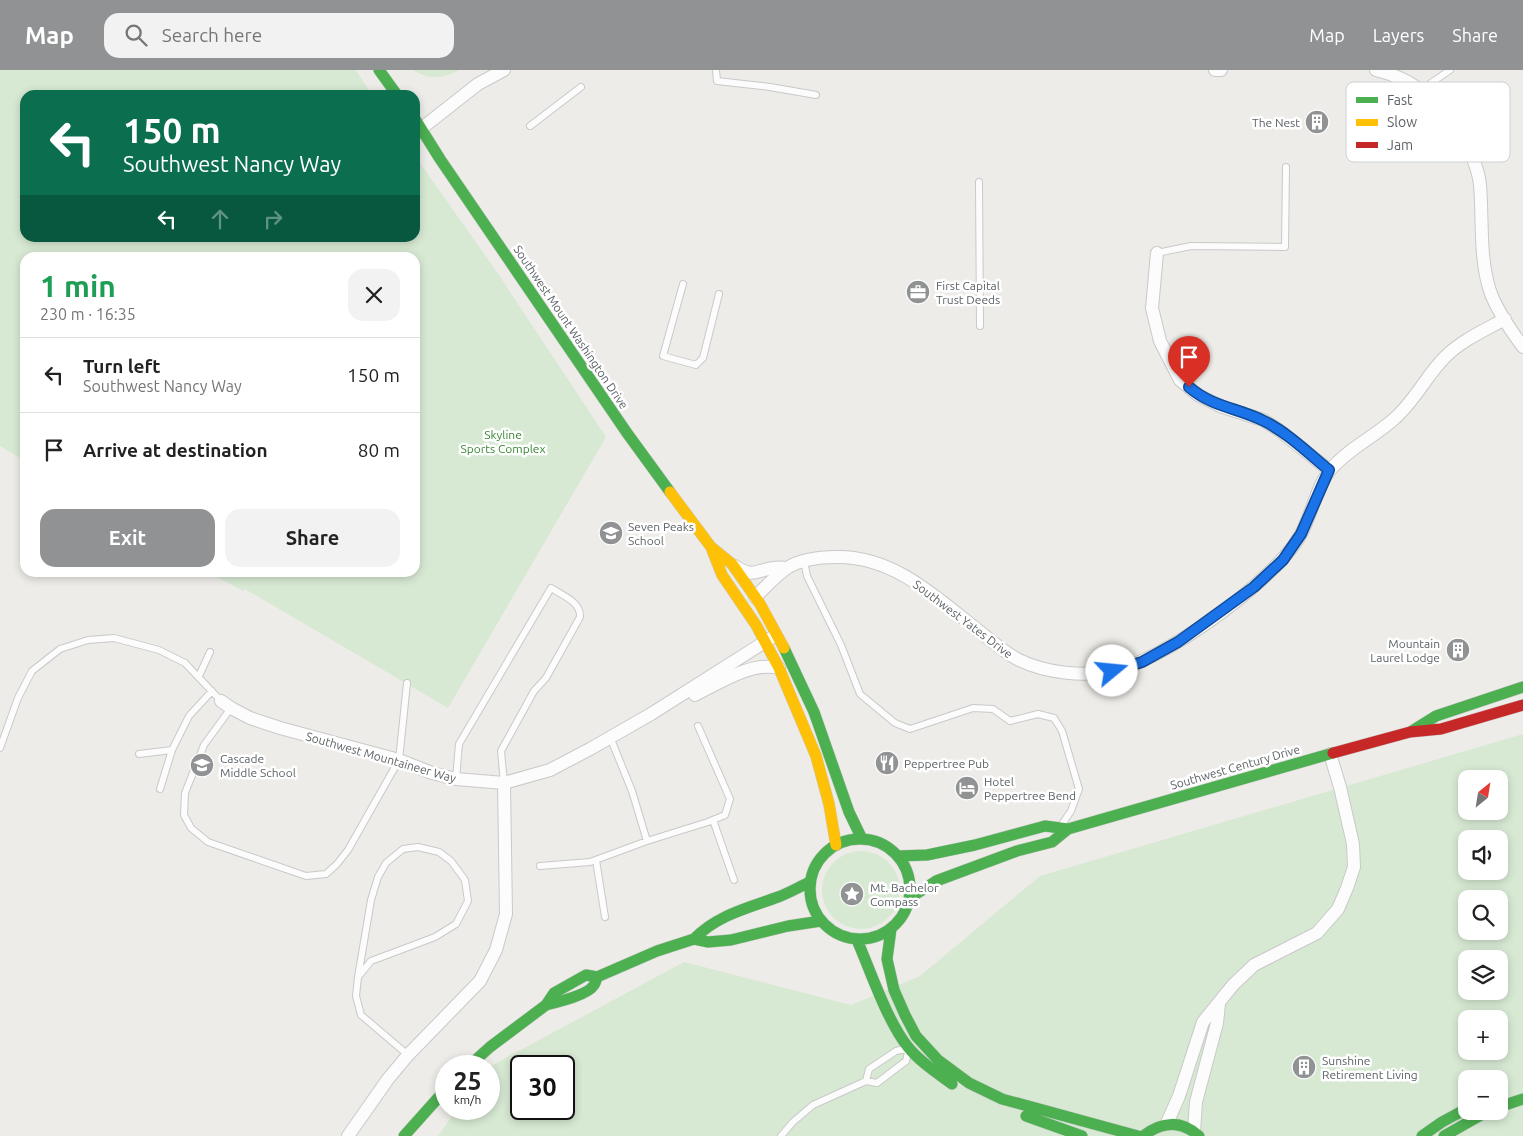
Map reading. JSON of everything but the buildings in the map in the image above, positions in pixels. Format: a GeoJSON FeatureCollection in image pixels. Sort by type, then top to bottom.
{"type":"FeatureCollection","features":[{"type":"Feature","properties":{"kind":"main road"},"geometry":{"type":"LineString","coordinates":[[379,70],[394,90]]}},
{"type":"Feature","properties":{"kind":"main road","name":"Southwest Mount Washington Drive"},"geometry":{"type":"LineString","coordinates":[[420,127],[632,441],[711,547],[732,564],[755,597],[777,634],[814,712],[849,812],[862,839]]}},
{"type":"Feature","properties":{"kind":"main road","name":"Southwest Mount Washington Drive"},"geometry":{"type":"LineString","coordinates":[[711,547],[722,576],[756,625],[780,668],[816,756],[830,804],[836,845]]}},
{"type":"Feature","properties":{"kind":"main road","name":"Southwest Century Drive"},"geometry":{"type":"LineString","coordinates":[[1410,732],[1436,716],[1523,687]]}},
{"type":"Feature","properties":{"kind":"main road","name":"Southwest Century Drive"},"geometry":{"type":"LineString","coordinates":[[898,856],[927,855],[975,845],[1046,826],[1064,829],[1410,732],[1441,729],[1523,705]]}},
{"type":"Feature","properties":{"kind":"main road","name":"Southwest Century Drive"},"geometry":{"type":"LineString","coordinates":[[910,898],[936,881],[1017,851],[1052,842],[1064,829]]}},
{"type":"Feature","properties":{"kind":"main road"},"geometry":{"type":"LineString","coordinates":[[862,839],[881,844],[898,856],[906,868],[910,883],[910,898],[900,920],[891,929],[869,939],[857,940],[843,937],[831,931],[821,921],[813,909],[810,896],[810,882],[814,867],[823,854],[836,845],[848,840],[862,839]]}},
{"type":"Feature","properties":{"kind":"main road"},"geometry":{"type":"LineString","coordinates":[[694,939],[702,929],[716,922],[743,909],[780,897],[810,882]]}},
{"type":"Feature","properties":{"kind":"main road"},"geometry":{"type":"LineString","coordinates":[[481,1055],[546,1005],[561,1003],[594,986],[597,977],[656,951],[694,939],[708,942],[731,940],[788,926],[821,921]]}},
{"type":"Feature","properties":{"kind":"main road"},"geometry":{"type":"LineString","coordinates":[[891,929],[887,960],[894,990],[920,1042],[946,1066],[978,1088],[1002,1099],[1067,1116],[1116,1132],[1138,1136]]}},
{"type":"Feature","properties":{"kind":"main road"},"geometry":{"type":"LineString","coordinates":[[857,940],[896,1030],[909,1048],[931,1069],[963,1092],[993,1105],[1082,1136]]}},
{"type":"Feature","properties":{"kind":"main road"},"geometry":{"type":"LineString","coordinates":[[1508,1104],[1523,1098]]}},
{"type":"Feature","properties":{"kind":"main road"},"geometry":{"type":"LineString","coordinates":[[404,1136],[435,1100]]}},
{"type":"Feature","properties":{"kind":"main road"},"geometry":{"type":"LineString","coordinates":[[1422,1136],[1458,1113]]}},
{"type":"Feature","properties":{"kind":"main road"},"geometry":{"type":"LineString","coordinates":[[1444,1136],[1472,1120]]}},
{"type":"Feature","properties":{"kind":"main road"},"geometry":{"type":"LineString","coordinates":[[1143,1136],[1157,1125],[1167,1123],[1176,1123],[1197,1133]]}},
{"type":"Feature","properties":{"kind":"street"},"geometry":{"type":"LineString","coordinates":[[420,123],[478,84],[504,70]]}},
{"type":"Feature","properties":{"kind":"street"},"geometry":{"type":"LineString","coordinates":[[1215,70],[1221,70]]}},
{"type":"Feature","properties":{"kind":"street"},"geometry":{"type":"LineString","coordinates":[[1376,70],[1390,74],[1405,82]]}},
{"type":"Feature","properties":{"kind":"street"},"geometry":{"type":"LineString","coordinates":[[1474,162],[1480,183],[1484,264],[1490,292],[1523,347]]}},
{"type":"Feature","properties":{"kind":"street"},"geometry":{"type":"LineString","coordinates":[[1156,253],[1152,308],[1160,341],[1180,380],[1198,395],[1220,406],[1262,420],[1279,430],[1329,470]]}},
{"type":"Feature","properties":{"kind":"street","name":"Southwest Yates Drive"},"geometry":{"type":"LineString","coordinates":[[755,597],[787,568],[820,557],[848,556],[891,567],[915,582],[1019,660],[1041,668],[1063,673],[1112,671],[1142,662],[1178,642],[1254,587],[1283,560],[1301,534],[1329,470],[1407,407],[1443,358],[1459,344],[1505,319]]}},
{"type":"Feature","properties":{"kind":"street","name":"Southwest Yates Drive"},"geometry":{"type":"LineString","coordinates":[[732,564],[740,570],[754,574],[774,568],[787,568]]}},
{"type":"Feature","properties":{"kind":"street","name":"Southwest Mountaineer Way"},"geometry":{"type":"LineString","coordinates":[[226,705],[250,718],[280,728],[399,760],[456,779],[504,783],[550,770],[610,738],[652,714],[777,634]]}},
{"type":"Feature","properties":{"kind":"street","name":"Southwest Mountaineer Way"},"geometry":{"type":"LineString","coordinates":[[652,714],[752,668],[771,666],[780,668]]}},
{"type":"Feature","properties":{"kind":"street"},"geometry":{"type":"LineString","coordinates":[[1167,1123],[1179,1096],[1203,1022],[1233,985],[1254,965],[1318,933],[1338,909],[1354,867],[1353,844],[1340,786],[1330,754]]}},
{"type":"Feature","properties":{"kind":"street"},"geometry":{"type":"LineString","coordinates":[[348,1136],[408,1054],[480,981],[496,950],[506,914],[504,783]]}},
{"type":"Feature","properties":{"kind":"street"},"geometry":{"type":"LineString","coordinates":[[1197,1133],[1196,1102],[1217,1023],[1219,1004]]}},
{"type":"Feature","properties":{"kind":"lane"},"geometry":{"type":"LineString","coordinates":[[716,70],[717,81],[816,95]]}},
{"type":"Feature","properties":{"kind":"lane"},"geometry":{"type":"LineString","coordinates":[[1431,82],[1450,70]]}},
{"type":"Feature","properties":{"kind":"lane"},"geometry":{"type":"LineString","coordinates":[[530,126],[582,87]]}},
{"type":"Feature","properties":{"kind":"lane"},"geometry":{"type":"LineString","coordinates":[[1156,253],[1191,246],[1285,247],[1286,167]]}},
{"type":"Feature","properties":{"kind":"lane"},"geometry":{"type":"LineString","coordinates":[[979,182],[980,326]]}},
{"type":"Feature","properties":{"kind":"lane"},"geometry":{"type":"LineString","coordinates":[[683,284],[663,356],[696,365],[703,358],[719,294]]}},
{"type":"Feature","properties":{"kind":"lane"},"geometry":{"type":"LineString","coordinates":[[804,561],[807,576],[841,645],[860,694],[895,723],[910,729],[973,708],[993,709],[1010,721],[1038,714],[1054,718],[1062,731],[1079,789],[1064,829]]}},
{"type":"Feature","properties":{"kind":"lane"},"geometry":{"type":"LineString","coordinates":[[456,779],[459,744],[551,588],[577,606],[580,617],[546,678],[534,691],[501,751],[504,783]]}},
{"type":"Feature","properties":{"kind":"lane"},"geometry":{"type":"LineString","coordinates":[[0,748],[18,698],[32,671],[60,649],[88,640],[114,638],[159,650],[185,663],[226,705],[204,745],[185,793],[184,815],[191,828],[208,842],[306,876],[326,874],[348,850],[399,760],[407,683]]}},
{"type":"Feature","properties":{"kind":"lane"},"geometry":{"type":"LineString","coordinates":[[199,676],[210,652]]}},
{"type":"Feature","properties":{"kind":"lane"},"geometry":{"type":"LineString","coordinates":[[160,789],[172,750],[189,716],[212,691]]}},
{"type":"Feature","properties":{"kind":"lane"},"geometry":{"type":"LineString","coordinates":[[540,866],[590,862],[725,815],[730,799],[698,726]]}},
{"type":"Feature","properties":{"kind":"lane"},"geometry":{"type":"LineString","coordinates":[[610,738],[632,791],[647,841]]}},
{"type":"Feature","properties":{"kind":"lane"},"geometry":{"type":"LineString","coordinates":[[139,754],[172,750]]}},
{"type":"Feature","properties":{"kind":"lane"},"geometry":{"type":"LineString","coordinates":[[713,820],[734,880]]}},
{"type":"Feature","properties":{"kind":"lane"},"geometry":{"type":"LineString","coordinates":[[358,977],[371,961],[435,937],[456,924],[468,901],[465,880],[451,861],[439,852],[418,846],[403,849],[386,863],[378,877],[371,900],[358,977],[356,996],[361,1015],[408,1054]]}},
{"type":"Feature","properties":{"kind":"lane"},"geometry":{"type":"LineString","coordinates":[[596,860],[605,917]]}},
{"type":"Feature","properties":{"kind":"lane"},"geometry":{"type":"LineString","coordinates":[[782,1136],[793,1122],[813,1105],[866,1081],[877,1083],[906,1061],[909,1048],[896,1051],[869,1069],[866,1081]]}},
{"type":"Feature","properties":{"kind":"green space","name":"Skyline Sports Complex"},"geometry":{"type":"Polygon","coordinates":[[[0,70],[356,70],[369,90],[20,90],[20,242],[420,242],[420,163],[497,272],[606,437],[448,708],[245,589],[243,591],[217,577],[420,577],[420,252],[20,252],[20,458],[0,446],[0,70]]]}},
{"type":"Feature","properties":{"kind":"green space"},"geometry":{"type":"Polygon","coordinates":[[[413,70],[459,70],[441,77],[431,77],[413,70]]]}},
{"type":"Feature","properties":{"kind":"green space"},"geometry":{"type":"Polygon","coordinates":[[[1523,734],[1523,1136],[438,1136],[449,1120],[500,1120],[500,1061],[510,1056],[510,1120],[575,1120],[575,1055],[511,1055],[684,962],[851,1005],[920,976],[1040,876],[1523,734]]]}},
{"type":"Feature","properties":{"kind":"green space"},"geometry":{"type":"Polygon","coordinates":[[[861,851],[876,854],[889,862],[897,875],[900,890],[897,905],[889,918],[876,926],[861,929],[846,926],[833,918],[825,905],[822,890],[825,875],[833,862],[846,854],[861,851]]]}},
{"type":"Feature","properties":{"kind":"traffic: fast"},"geometry":{"type":"LineString","coordinates":[[379,70],[393,90]]}},
{"type":"Feature","properties":{"kind":"traffic: fast"},"geometry":{"type":"LineString","coordinates":[[420,127],[627,433],[670,492]]}},
{"type":"Feature","properties":{"kind":"traffic: fast"},"geometry":{"type":"LineString","coordinates":[[784,648],[814,712],[849,812],[862,839]]}},
{"type":"Feature","properties":{"kind":"traffic: fast"},"geometry":{"type":"LineString","coordinates":[[1412,731],[1436,716],[1523,687]]}},
{"type":"Feature","properties":{"kind":"traffic: fast"},"geometry":{"type":"LineString","coordinates":[[910,898],[936,881],[1017,851],[1052,842],[1068,829],[1333,753]]}},
{"type":"Feature","properties":{"kind":"traffic: fast"},"geometry":{"type":"LineString","coordinates":[[898,856],[927,855],[975,845],[1045,826],[1068,829]]}},
{"type":"Feature","properties":{"kind":"traffic: fast"},"geometry":{"type":"LineString","coordinates":[[860,839],[870,840],[888,847],[902,861],[909,879],[910,889],[909,899],[902,917],[888,931],[870,938],[860,939],[850,938],[832,931],[818,917],[811,899],[810,889],[811,879],[818,861],[832,847],[850,840],[860,839]]}},
{"type":"Feature","properties":{"kind":"traffic: fast"},"geometry":{"type":"LineString","coordinates":[[694,939],[723,918],[810,882]]}},
{"type":"Feature","properties":{"kind":"traffic: fast"},"geometry":{"type":"LineString","coordinates":[[481,1055],[546,1005],[554,993],[586,975],[597,977],[657,951],[694,939],[708,942],[731,940],[788,926],[821,921]]}},
{"type":"Feature","properties":{"kind":"traffic: fast"},"geometry":{"type":"LineString","coordinates":[[891,929],[887,959],[894,990],[916,1036],[938,1060],[969,1083],[1002,1099],[1138,1136]]}},
{"type":"Feature","properties":{"kind":"traffic: fast"},"geometry":{"type":"LineString","coordinates":[[857,940],[886,1010],[900,1036],[918,1058],[952,1084]]}},
{"type":"Feature","properties":{"kind":"traffic: fast"},"geometry":{"type":"LineString","coordinates":[[546,1005],[586,992],[594,985],[597,977]]}},
{"type":"Feature","properties":{"kind":"traffic: fast"},"geometry":{"type":"LineString","coordinates":[[1508,1104],[1523,1099]]}},
{"type":"Feature","properties":{"kind":"traffic: fast"},"geometry":{"type":"LineString","coordinates":[[404,1136],[435,1101]]}},
{"type":"Feature","properties":{"kind":"traffic: fast"},"geometry":{"type":"LineString","coordinates":[[1422,1136],[1458,1113]]}},
{"type":"Feature","properties":{"kind":"traffic: fast"},"geometry":{"type":"LineString","coordinates":[[1026,1116],[1082,1136]]}},
{"type":"Feature","properties":{"kind":"traffic: fast"},"geometry":{"type":"LineString","coordinates":[[1444,1136],[1472,1120]]}},
{"type":"Feature","properties":{"kind":"traffic: fast"},"geometry":{"type":"LineString","coordinates":[[1143,1136],[1157,1127],[1171,1124],[1185,1127],[1199,1136]]}},
{"type":"Feature","properties":{"kind":"traffic: slow"},"geometry":{"type":"LineString","coordinates":[[670,492],[711,547],[732,564],[760,604],[784,648]]}},
{"type":"Feature","properties":{"kind":"traffic: slow"},"geometry":{"type":"LineString","coordinates":[[711,547],[722,575],[756,625],[779,668],[816,756],[829,804],[836,845]]}},
{"type":"Feature","properties":{"kind":"traffic: jam"},"geometry":{"type":"LineString","coordinates":[[1333,753],[1410,732],[1441,729],[1523,705]]}},
{"type":"Feature","properties":{"kind":"place","name":"The Nest"},"geometry":{"type":"Point","coordinates":[1317,122]}},
{"type":"Feature","properties":{"kind":"place","name":"First Capital Trust Deeds"},"geometry":{"type":"Point","coordinates":[918,292]}},
{"type":"Feature","properties":{"kind":"place","name":"Seven Peaks School"},"geometry":{"type":"Point","coordinates":[611,533]}},
{"type":"Feature","properties":{"kind":"place","name":"Mountain Laurel Lodge"},"geometry":{"type":"Point","coordinates":[1458,650]}},
{"type":"Feature","properties":{"kind":"place","name":"Peppertree Pub"},"geometry":{"type":"Point","coordinates":[887,763]}},
{"type":"Feature","properties":{"kind":"place","name":"Cascade Middle School"},"geometry":{"type":"Point","coordinates":[202,765]}},
{"type":"Feature","properties":{"kind":"place","name":"Hotel Peppertree Bend"},"geometry":{"type":"Point","coordinates":[967,788]}},
{"type":"Feature","properties":{"kind":"place","name":"Mt. Bachelor Compass"},"geometry":{"type":"Point","coordinates":[852,894]}},
{"type":"Feature","properties":{"kind":"place","name":"Sunshine Retirement Living"},"geometry":{"type":"Point","coordinates":[1304,1067]}},
{"type":"Feature","properties":{"kind":"route"},"geometry":{"type":"LineString","coordinates":[[1112,671],[1142,662],[1178,642],[1254,587],[1283,560],[1301,534],[1329,470],[1286,434],[1262,420],[1220,406],[1198,395],[1189,387]]}}]}
